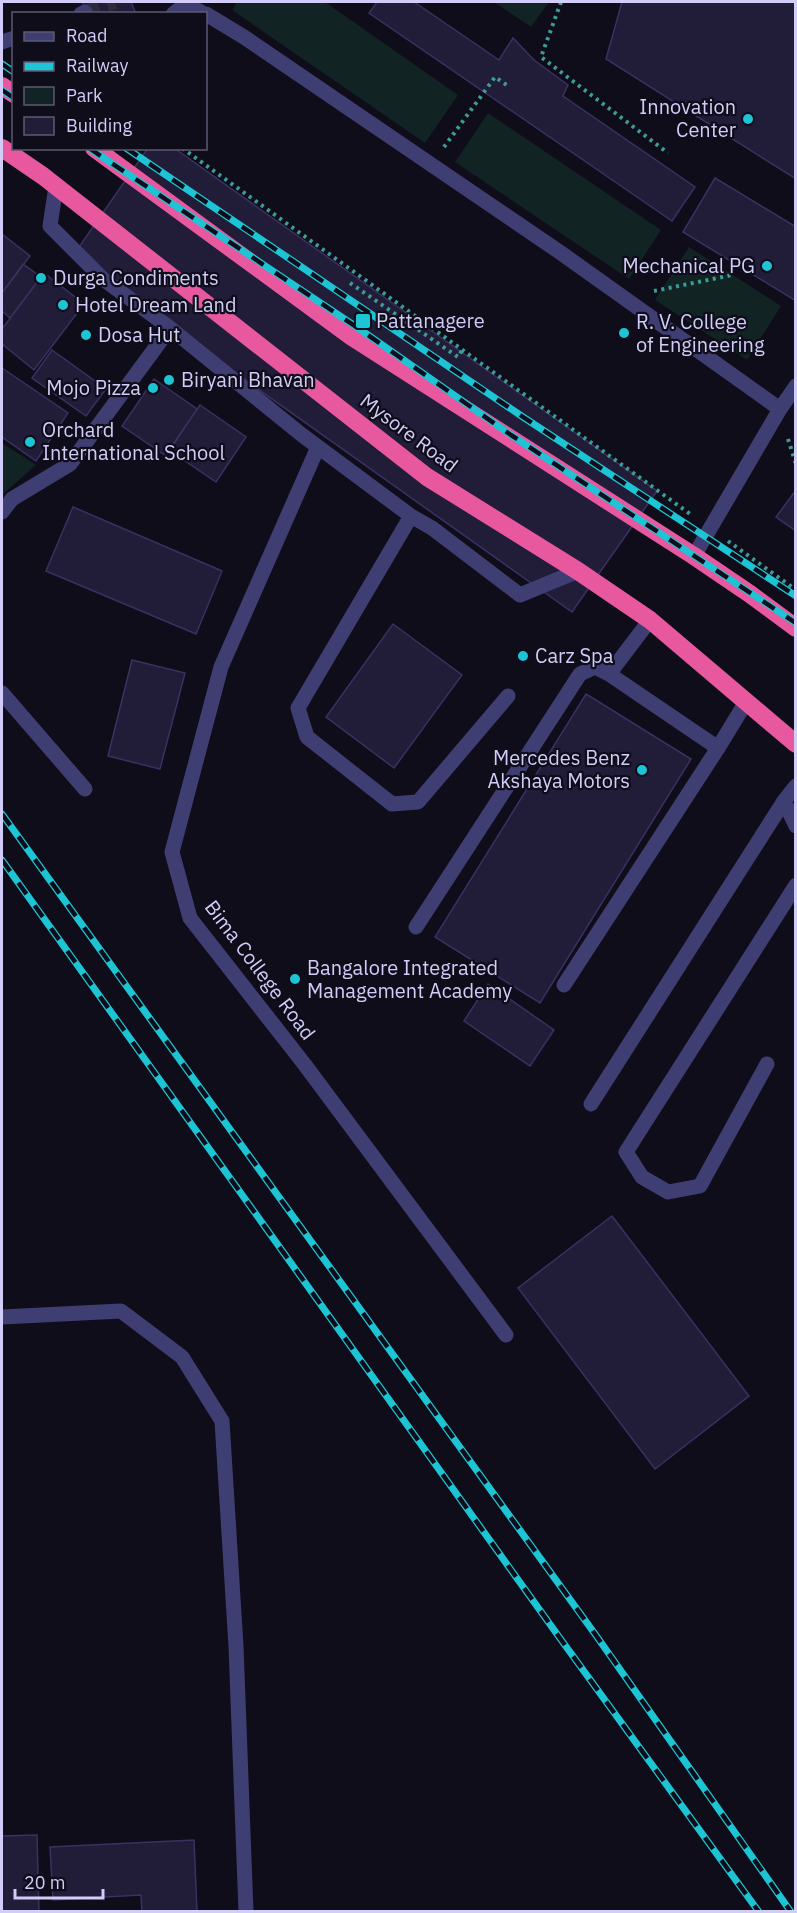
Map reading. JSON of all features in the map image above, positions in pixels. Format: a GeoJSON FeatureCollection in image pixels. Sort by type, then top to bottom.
{"type":"FeatureCollection","features":[{"type":"Feature","properties":{"kind":"highway","name":"Mysore Road"},"geometry":{"type":"LineString","coordinates":[[2,148],[56,186],[427,477],[650,620],[795,744]]}},
{"type":"Feature","properties":{"kind":"highway"},"geometry":{"type":"LineString","coordinates":[[97,150],[352,337],[694,556],[795,628]]}},
{"type":"Feature","properties":{"kind":"street"},"geometry":{"type":"LineString","coordinates":[[175,12],[187,2],[202,12]]}},
{"type":"Feature","properties":{"kind":"street"},"geometry":{"type":"LineString","coordinates":[[207,15],[244,37],[430,164],[780,409]]}},
{"type":"Feature","properties":{"kind":"street"},"geometry":{"type":"LineString","coordinates":[[56,186],[50,226],[103,279],[170,328],[318,447],[411,516],[432,528],[520,595],[578,572]]}},
{"type":"Feature","properties":{"kind":"street"},"geometry":{"type":"LineString","coordinates":[[2,512],[12,499],[70,464],[170,328]]}},
{"type":"Feature","properties":{"kind":"street"},"geometry":{"type":"LineString","coordinates":[[694,556],[795,386]]}},
{"type":"Feature","properties":{"kind":"street","name":"Bima College Road"},"geometry":{"type":"LineString","coordinates":[[318,447],[220,667],[172,852],[190,918],[305,1065],[506,1335]]}},
{"type":"Feature","properties":{"kind":"street"},"geometry":{"type":"LineString","coordinates":[[411,516],[298,708],[307,737],[392,804],[418,802],[508,696]]}},
{"type":"Feature","properties":{"kind":"street"},"geometry":{"type":"LineString","coordinates":[[609,674],[650,620]]}},
{"type":"Feature","properties":{"kind":"street"},"geometry":{"type":"LineString","coordinates":[[416,927],[580,674],[595,667],[609,674],[718,748]]}},
{"type":"Feature","properties":{"kind":"street"},"geometry":{"type":"LineString","coordinates":[[2,693],[85,789]]}},
{"type":"Feature","properties":{"kind":"street"},"geometry":{"type":"LineString","coordinates":[[564,985],[746,702]]}},
{"type":"Feature","properties":{"kind":"street"},"geometry":{"type":"LineString","coordinates":[[591,1104],[795,786]]}},
{"type":"Feature","properties":{"kind":"street"},"geometry":{"type":"LineString","coordinates":[[784,801],[795,826]]}},
{"type":"Feature","properties":{"kind":"street"},"geometry":{"type":"LineString","coordinates":[[767,1064],[700,1186],[668,1192],[642,1178],[626,1152],[795,885]]}},
{"type":"Feature","properties":{"kind":"street"},"geometry":{"type":"LineString","coordinates":[[2,1317],[121,1311],[182,1358],[222,1420],[236,1646],[246,1911]]}},
{"type":"Feature","properties":{"kind":"path"},"geometry":{"type":"LineString","coordinates":[[561,2],[541,57],[668,153]]}},
{"type":"Feature","properties":{"kind":"path"},"geometry":{"type":"LineString","coordinates":[[430,164],[495,77],[508,86]]}},
{"type":"Feature","properties":{"kind":"path"},"geometry":{"type":"LineString","coordinates":[[185,150],[795,590]]}},
{"type":"Feature","properties":{"kind":"path"},"geometry":{"type":"LineString","coordinates":[[624,298],[732,275]]}},
{"type":"Feature","properties":{"kind":"path"},"geometry":{"type":"LineString","coordinates":[[350,283],[458,357],[462,350]]}},
{"type":"Feature","properties":{"kind":"green space"},"geometry":{"type":"Polygon","coordinates":[[[237,2],[325,2],[458,95],[425,143],[232,10],[237,2]]]}},
{"type":"Feature","properties":{"kind":"green space"},"geometry":{"type":"Polygon","coordinates":[[[494,2],[549,2],[531,27],[494,2]]]}},
{"type":"Feature","properties":{"kind":"green space"},"geometry":{"type":"Polygon","coordinates":[[[488,113],[661,230],[629,279],[455,162],[488,113]]]}},
{"type":"Feature","properties":{"kind":"green space"},"geometry":{"type":"Polygon","coordinates":[[[689,247],[781,306],[747,360],[655,300],[689,247]]]}},
{"type":"Feature","properties":{"kind":"green space"},"geometry":{"type":"Polygon","coordinates":[[[2,443],[36,465],[2,495],[2,443]]]}},
{"type":"Feature","properties":{"kind":"building"},"geometry":{"type":"Polygon","coordinates":[[[82,2],[131,2],[135,12],[87,12],[82,2]]]}},
{"type":"Feature","properties":{"kind":"building"},"geometry":{"type":"Polygon","coordinates":[[[377,2],[414,2],[499,60],[513,38],[534,60],[568,85],[563,96],[695,187],[672,221],[369,13],[377,2]]]}},
{"type":"Feature","properties":{"kind":"building","name":"Innovation Center"},"geometry":{"type":"Polygon","coordinates":[[[622,2],[796,2],[796,179],[606,59],[622,2]]]}},
{"type":"Feature","properties":{"kind":"building"},"geometry":{"type":"Polygon","coordinates":[[[147,150],[177,150],[657,491],[572,612],[72,257],[147,150]]]}},
{"type":"Feature","properties":{"kind":"building","name":"Mechanical PG"},"geometry":{"type":"Polygon","coordinates":[[[715,178],[796,227],[796,301],[683,232],[715,178]]]}},
{"type":"Feature","properties":{"kind":"building"},"geometry":{"type":"Polygon","coordinates":[[[2,234],[30,256],[2,293],[2,234]]]}},
{"type":"Feature","properties":{"kind":"building"},"geometry":{"type":"Polygon","coordinates":[[[23,264],[41,277],[10,318],[2,311],[2,293],[23,264]]]}},
{"type":"Feature","properties":{"kind":"building"},"geometry":{"type":"Polygon","coordinates":[[[44,273],[84,304],[34,370],[2,344],[2,329],[44,273]]]}},
{"type":"Feature","properties":{"kind":"building"},"geometry":{"type":"Polygon","coordinates":[[[52,350],[106,389],[86,416],[32,378],[52,350]]]}},
{"type":"Feature","properties":{"kind":"building","name":"Orchard International School"},"geometry":{"type":"Polygon","coordinates":[[[2,368],[68,413],[36,461],[2,437],[2,368]]]}},
{"type":"Feature","properties":{"kind":"building"},"geometry":{"type":"Polygon","coordinates":[[[154,379],[197,409],[166,456],[122,426],[154,379]]]}},
{"type":"Feature","properties":{"kind":"building"},"geometry":{"type":"Polygon","coordinates":[[[200,405],[246,437],[216,482],[169,450],[200,405]]]}},
{"type":"Feature","properties":{"kind":"building"},"geometry":{"type":"Polygon","coordinates":[[[796,490],[796,531],[776,517],[796,490]]]}},
{"type":"Feature","properties":{"kind":"building"},"geometry":{"type":"Polygon","coordinates":[[[73,507],[222,571],[196,634],[46,571],[73,507]]]}},
{"type":"Feature","properties":{"kind":"building"},"geometry":{"type":"Polygon","coordinates":[[[393,624],[462,675],[394,768],[326,717],[393,624]]]}},
{"type":"Feature","properties":{"kind":"building"},"geometry":{"type":"Polygon","coordinates":[[[132,660],[185,673],[160,769],[108,756],[132,660]]]}},
{"type":"Feature","properties":{"kind":"building"},"geometry":{"type":"Polygon","coordinates":[[[586,694],[691,759],[540,1003],[435,937],[586,694]]]}},
{"type":"Feature","properties":{"kind":"building"},"geometry":{"type":"Polygon","coordinates":[[[488,984],[554,1030],[530,1066],[464,1021],[488,984]]]}},
{"type":"Feature","properties":{"kind":"building"},"geometry":{"type":"Polygon","coordinates":[[[612,1216],[749,1396],[655,1469],[518,1288],[612,1216]]]}},
{"type":"Feature","properties":{"kind":"building"},"geometry":{"type":"Polygon","coordinates":[[[37,1835],[39,1912],[2,1912],[2,1836],[37,1835]]]}},
{"type":"Feature","properties":{"kind":"building"},"geometry":{"type":"Polygon","coordinates":[[[194,1840],[197,1912],[142,1912],[141,1895],[53,1900],[50,1847],[194,1840]]]}},
{"type":"Feature","properties":{"kind":"tunnel"},"geometry":{"type":"LineString","coordinates":[[85,12],[115,2]]}},
{"type":"Feature","properties":{"kind":"railway"},"geometry":{"type":"LineString","coordinates":[[2,64],[12,71]]}},
{"type":"Feature","properties":{"kind":"railway"},"geometry":{"type":"LineString","coordinates":[[2,90],[12,97]]}},
{"type":"Feature","properties":{"kind":"railway"},"geometry":{"type":"LineString","coordinates":[[92,150],[358,328],[511,435],[796,623]]}},
{"type":"Feature","properties":{"kind":"railway"},"geometry":{"type":"LineString","coordinates":[[129,150],[523,417],[796,596]]}},
{"type":"Feature","properties":{"kind":"railway"},"geometry":{"type":"LineString","coordinates":[[2,814],[595,1634],[791,1912]]}},
{"type":"Feature","properties":{"kind":"railway"},"geometry":{"type":"LineString","coordinates":[[2,860],[759,1912]]}},
{"type":"Feature","properties":{"kind":"place","name":"Innovation Center"},"geometry":{"type":"Point","coordinates":[748,119]}},
{"type":"Feature","properties":{"kind":"place","name":"Mechanical PG"},"geometry":{"type":"Point","coordinates":[767,266]}},
{"type":"Feature","properties":{"kind":"place","name":"Durga Condiments"},"geometry":{"type":"Point","coordinates":[41,278]}},
{"type":"Feature","properties":{"kind":"place","name":"Hotel Dream Land"},"geometry":{"type":"Point","coordinates":[63,305]}},
{"type":"Feature","properties":{"kind":"place","name":"Pattanagere"},"geometry":{"type":"Point","coordinates":[363,321]}},
{"type":"Feature","properties":{"kind":"place","name":"R. V. College of Engineering"},"geometry":{"type":"Point","coordinates":[624,333]}},
{"type":"Feature","properties":{"kind":"place","name":"Dosa Hut"},"geometry":{"type":"Point","coordinates":[86,335]}},
{"type":"Feature","properties":{"kind":"place","name":"Biryani Bhavan"},"geometry":{"type":"Point","coordinates":[169,380]}},
{"type":"Feature","properties":{"kind":"place","name":"Mojo Pizza"},"geometry":{"type":"Point","coordinates":[153,388]}},
{"type":"Feature","properties":{"kind":"place","name":"Orchard International School"},"geometry":{"type":"Point","coordinates":[30,442]}},
{"type":"Feature","properties":{"kind":"place","name":"Carz Spa"},"geometry":{"type":"Point","coordinates":[523,656]}},
{"type":"Feature","properties":{"kind":"place","name":"Mercedes Benz Akshaya Motors"},"geometry":{"type":"Point","coordinates":[642,770]}},
{"type":"Feature","properties":{"kind":"place","name":"Bangalore Integrated Management Academy"},"geometry":{"type":"Point","coordinates":[295,979]}}]}
